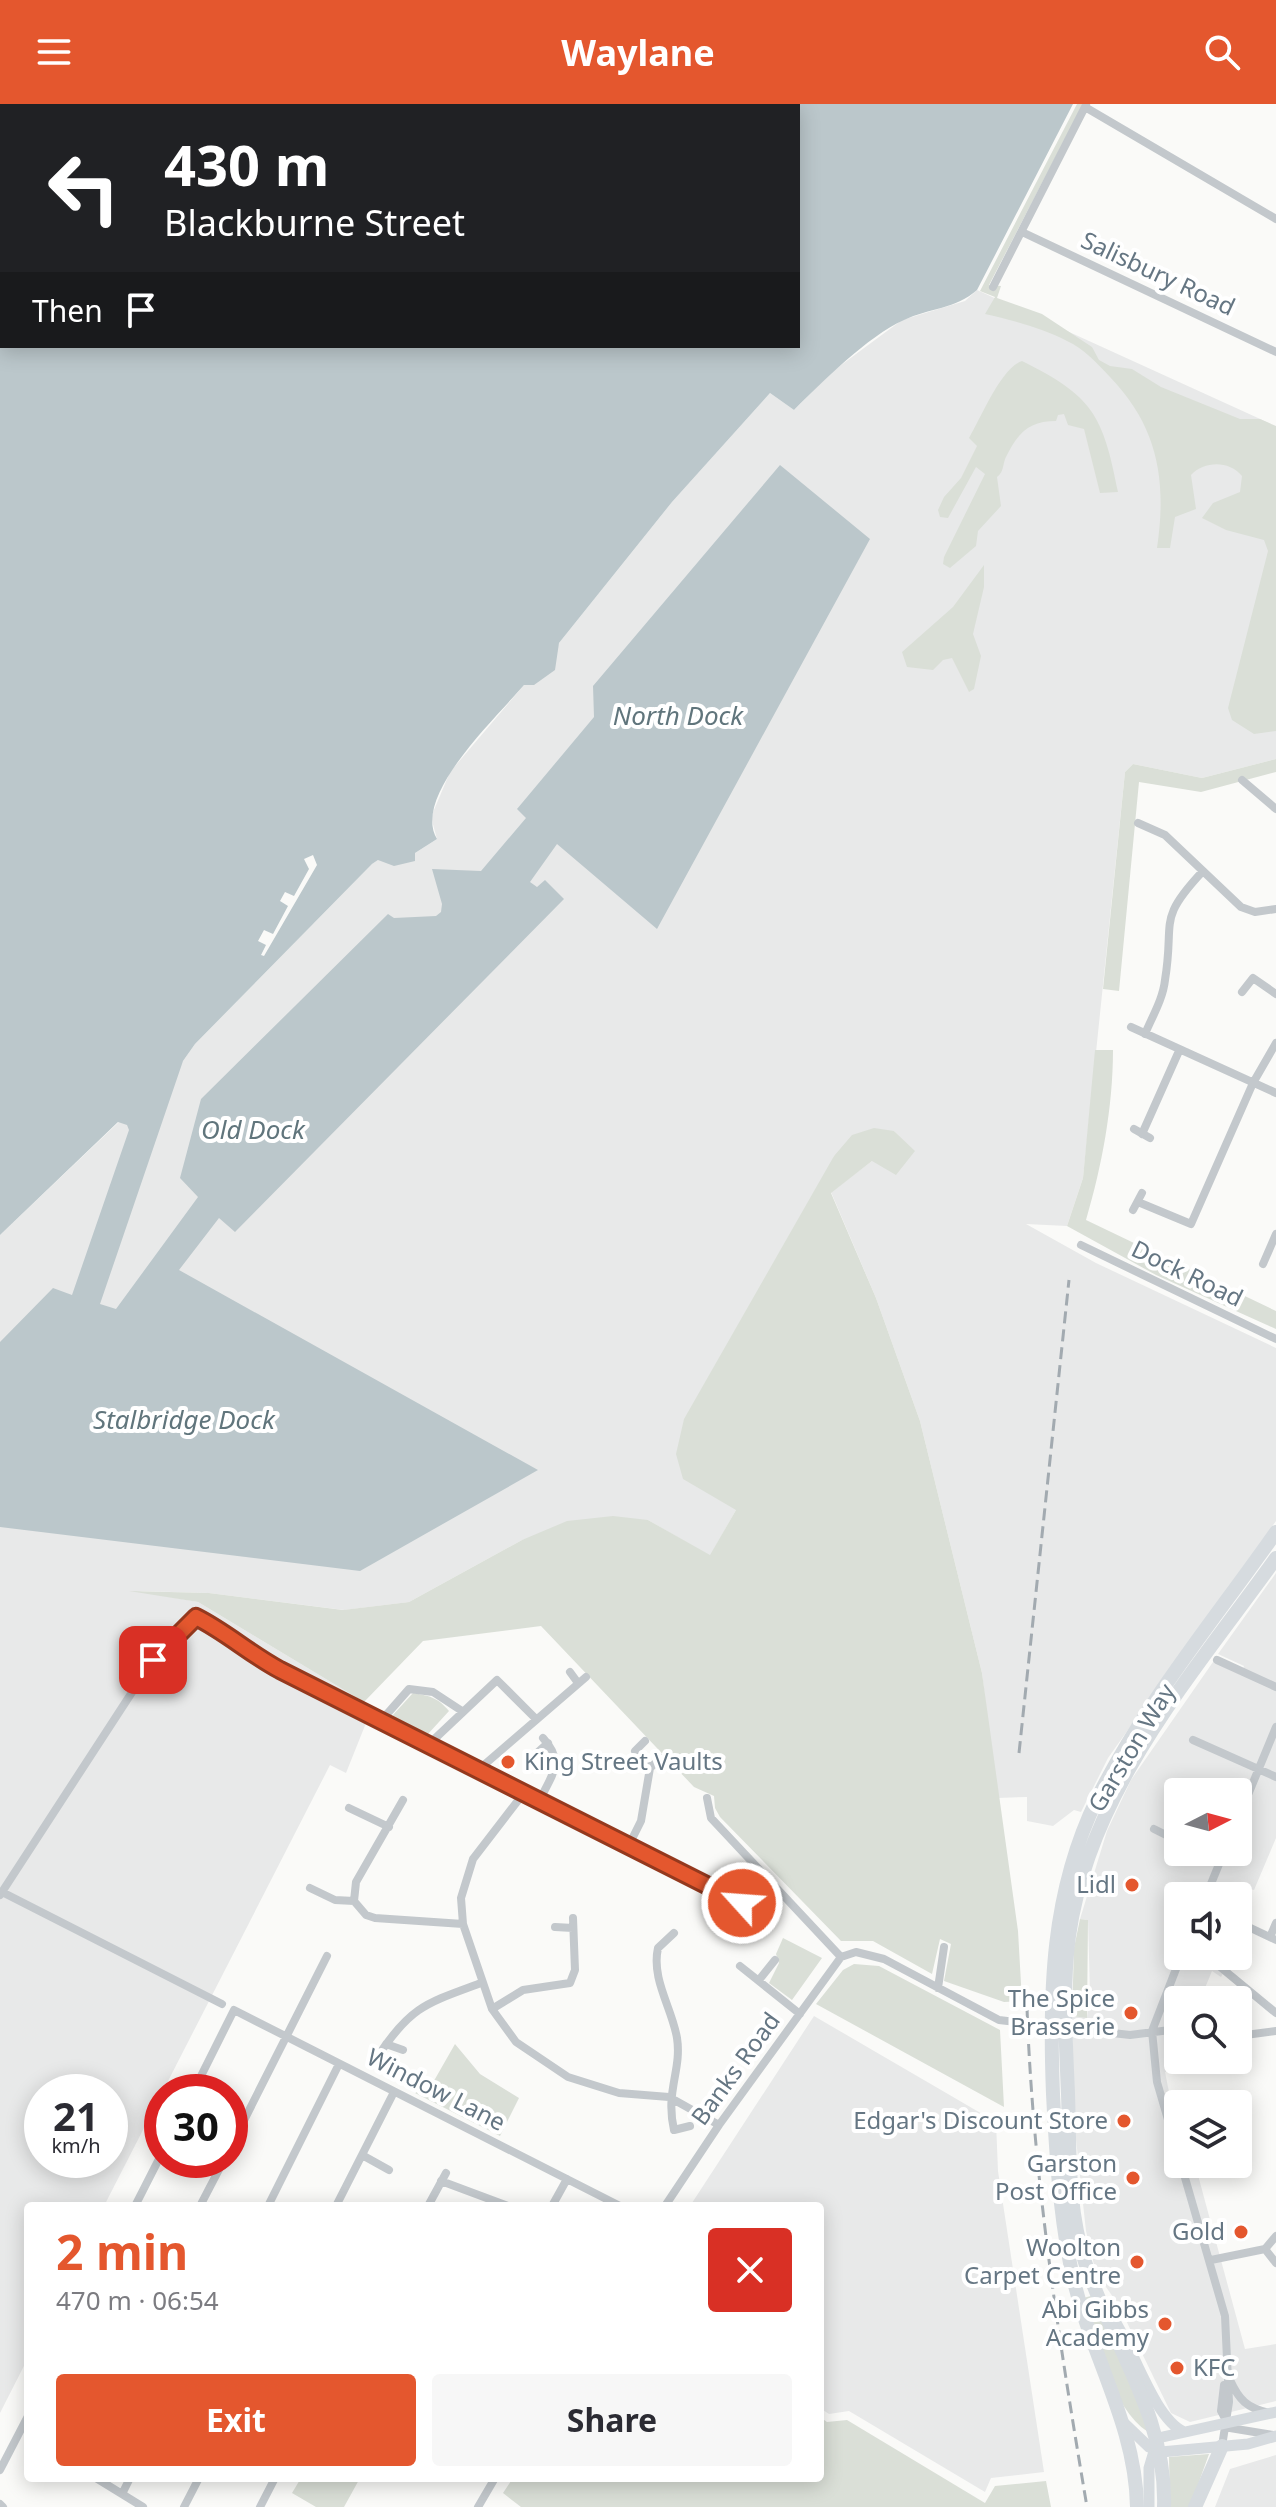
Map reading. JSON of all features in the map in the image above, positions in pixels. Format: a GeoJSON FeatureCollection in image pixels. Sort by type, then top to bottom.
{"type":"FeatureCollection","features":[{"type":"Feature","properties":{"kind":"highway","name":"Garston Way"},"geometry":{"type":"LineString","coordinates":[[1164,2507],[1157,2446],[1084,2260],[1072,2204],[1060,2074],[1058,2003],[1052,1962],[1063,1897],[1079,1842],[1097,1799],[1163,1693],[1276,1532]]}},
{"type":"Feature","properties":{"kind":"highway","name":"Garston Way"},"geometry":{"type":"LineString","coordinates":[[1058,2003],[1076,1899],[1107,1813],[1132,1761],[1276,1558]]}},
{"type":"Feature","properties":{"kind":"highway","name":"Garston Way"},"geometry":{"type":"LineString","coordinates":[[1060,2074],[1056,2163],[1070,2267],[1132,2456],[1137,2507]]}},
{"type":"Feature","properties":{"kind":"highway"},"geometry":{"type":"LineString","coordinates":[[1195,2507],[1222,2446]]}},
{"type":"Feature","properties":{"kind":"main road"},"geometry":{"type":"LineString","coordinates":[[1100,2300],[1123,2332],[1160,2408],[1184,2432]]}},
{"type":"Feature","properties":{"kind":"main road"},"geometry":{"type":"LineString","coordinates":[[1157,2446],[1184,2432],[1274,2412]]}},
{"type":"Feature","properties":{"kind":"main road"},"geometry":{"type":"LineString","coordinates":[[1121,2419],[1157,2446],[1222,2446],[1276,2436]]}},
{"type":"Feature","properties":{"kind":"main road"},"geometry":{"type":"LineString","coordinates":[[1149,2507],[1157,2446]]}},
{"type":"Feature","properties":{"kind":"street"},"geometry":{"type":"LineString","coordinates":[[993,287],[1086,105],[1276,219]]}},
{"type":"Feature","properties":{"kind":"street","name":"Salisbury Road"},"geometry":{"type":"LineString","coordinates":[[1022,232],[1276,352]]}},
{"type":"Feature","properties":{"kind":"street"},"geometry":{"type":"LineString","coordinates":[[1242,780],[1276,809]]}},
{"type":"Feature","properties":{"kind":"street"},"geometry":{"type":"LineString","coordinates":[[1138,823],[1165,835],[1241,907],[1255,912],[1276,909]]}},
{"type":"Feature","properties":{"kind":"street"},"geometry":{"type":"LineString","coordinates":[[1145,1034],[1165,982],[1170,914],[1175,901],[1203,871]]}},
{"type":"Feature","properties":{"kind":"street"},"geometry":{"type":"LineString","coordinates":[[1242,992],[1253,978],[1276,994]]}},
{"type":"Feature","properties":{"kind":"street"},"geometry":{"type":"LineString","coordinates":[[1131,1027],[1276,1093]]}},
{"type":"Feature","properties":{"kind":"street"},"geometry":{"type":"LineString","coordinates":[[1138,1201],[1191,1224],[1253,1083],[1276,1043]]}},
{"type":"Feature","properties":{"kind":"street"},"geometry":{"type":"LineString","coordinates":[[1142,1133],[1179,1051]]}},
{"type":"Feature","properties":{"kind":"street"},"geometry":{"type":"LineString","coordinates":[[1263,1264],[1276,1234]]}},
{"type":"Feature","properties":{"kind":"street","name":"Dock Road"},"geometry":{"type":"LineString","coordinates":[[1081,1245],[1276,1339]]}},
{"type":"Feature","properties":{"kind":"street"},"geometry":{"type":"LineString","coordinates":[[222,2004],[1,1893],[153,1660],[196,1617],[222,1630],[244,1651],[742,1903],[754,1900],[773,1886]]}},
{"type":"Feature","properties":{"kind":"street"},"geometry":{"type":"LineString","coordinates":[[1217,1660],[1276,1687]]}},
{"type":"Feature","properties":{"kind":"street"},"geometry":{"type":"LineString","coordinates":[[477,1771],[582,1680],[570,1672]]}},
{"type":"Feature","properties":{"kind":"street"},"geometry":{"type":"LineString","coordinates":[[427,1746],[497,1680],[503,1682],[536,1719]]}},
{"type":"Feature","properties":{"kind":"street"},"geometry":{"type":"LineString","coordinates":[[380,1722],[409,1689],[433,1692],[462,1711]]}},
{"type":"Feature","properties":{"kind":"street"},"geometry":{"type":"LineString","coordinates":[[1252,1785],[1276,1727]]}},
{"type":"Feature","properties":{"kind":"street"},"geometry":{"type":"LineString","coordinates":[[1193,1740],[1276,1777]]}},
{"type":"Feature","properties":{"kind":"street"},"geometry":{"type":"LineString","coordinates":[[537,1753],[546,1741],[556,1752],[557,1763],[539,1802]]}},
{"type":"Feature","properties":{"kind":"street"},"geometry":{"type":"LineString","coordinates":[[645,1741],[635,1751],[650,1768]]}},
{"type":"Feature","properties":{"kind":"street"},"geometry":{"type":"LineString","coordinates":[[628,1847],[641,1821],[650,1768],[661,1758]]}},
{"type":"Feature","properties":{"kind":"street"},"geometry":{"type":"LineString","coordinates":[[523,1794],[469,1869],[461,1898],[463,1924],[492,2009],[516,2042],[568,2077],[619,2093],[669,2097],[719,2125]]}},
{"type":"Feature","properties":{"kind":"street"},"geometry":{"type":"LineString","coordinates":[[707,1798],[711,1818],[841,1957],[870,1954],[999,2020],[1130,2035],[1164,2030]]}},
{"type":"Feature","properties":{"kind":"street"},"geometry":{"type":"LineString","coordinates":[[354,1901],[356,1882],[403,1800]]}},
{"type":"Feature","properties":{"kind":"street"},"geometry":{"type":"LineString","coordinates":[[349,1808],[389,1827]]}},
{"type":"Feature","properties":{"kind":"street"},"geometry":{"type":"LineString","coordinates":[[1154,1829],[1164,1834]]}},
{"type":"Feature","properties":{"kind":"street"},"geometry":{"type":"LineString","coordinates":[[310,1888],[335,1900],[354,1901],[366,1915],[375,1918],[463,1924]]}},
{"type":"Feature","properties":{"kind":"street"},"geometry":{"type":"LineString","coordinates":[[492,2009],[523,1990],[570,1983],[575,1970],[573,1923],[555,1927]]}},
{"type":"Feature","properties":{"kind":"street"},"geometry":{"type":"LineString","coordinates":[[1252,1929],[1273,1939],[1276,1923]]}},
{"type":"Feature","properties":{"kind":"street"},"geometry":{"type":"LineString","coordinates":[[674,1933],[658,1948],[656,1958],[678,2046],[669,2097],[674,2135],[690,2126]]}},
{"type":"Feature","properties":{"kind":"street"},"geometry":{"type":"LineString","coordinates":[[938,1988],[944,1947]]}},
{"type":"Feature","properties":{"kind":"street"},"geometry":{"type":"LineString","coordinates":[[248,2113],[327,1956]]}},
{"type":"Feature","properties":{"kind":"street","name":"Banks Road"},"geometry":{"type":"LineString","coordinates":[[668,2202],[719,2125],[841,1957]]}},
{"type":"Feature","properties":{"kind":"street"},"geometry":{"type":"LineString","coordinates":[[759,1980],[775,1960]]}},
{"type":"Feature","properties":{"kind":"street"},"geometry":{"type":"LineString","coordinates":[[740,1966],[800,2014]]}},
{"type":"Feature","properties":{"kind":"street"},"geometry":{"type":"LineString","coordinates":[[1164,2106],[1157,2082],[1152,2031],[1176,1970]]}},
{"type":"Feature","properties":{"kind":"street"},"geometry":{"type":"LineString","coordinates":[[1224,1970],[1276,2013]]}},
{"type":"Feature","properties":{"kind":"street"},"geometry":{"type":"LineString","coordinates":[[378,2056],[414,2011],[481,1983]]}},
{"type":"Feature","properties":{"kind":"street","name":"Window Lane"},"geometry":{"type":"LineString","coordinates":[[202,2074],[234,2010],[612,2202]]}},
{"type":"Feature","properties":{"kind":"street"},"geometry":{"type":"LineString","coordinates":[[1252,2034],[1276,2031]]}},
{"type":"Feature","properties":{"kind":"street"},"geometry":{"type":"LineString","coordinates":[[386,2044],[403,2050]]}},
{"type":"Feature","properties":{"kind":"street"},"geometry":{"type":"LineString","coordinates":[[270,2202],[339,2064]]}},
{"type":"Feature","properties":{"kind":"street"},"geometry":{"type":"LineString","coordinates":[[338,2202],[394,2092]]}},
{"type":"Feature","properties":{"kind":"street"},"geometry":{"type":"LineString","coordinates":[[362,2155],[389,2170]]}},
{"type":"Feature","properties":{"kind":"street"},"geometry":{"type":"LineString","coordinates":[[430,2202],[444,2177],[499,2202]]}},
{"type":"Feature","properties":{"kind":"street"},"geometry":{"type":"LineString","coordinates":[[137,2202],[149,2178]]}},
{"type":"Feature","properties":{"kind":"street"},"geometry":{"type":"LineString","coordinates":[[202,2202],[215,2178]]}},
{"type":"Feature","properties":{"kind":"street"},"geometry":{"type":"LineString","coordinates":[[1185,2178],[1225,2316],[1229,2402],[1222,2446]]}},
{"type":"Feature","properties":{"kind":"street"},"geometry":{"type":"LineString","coordinates":[[554,2202],[567,2179]]}},
{"type":"Feature","properties":{"kind":"street"},"geometry":{"type":"LineString","coordinates":[[1211,2260],[1265,2249],[1276,2236]]}},
{"type":"Feature","properties":{"kind":"street"},"geometry":{"type":"LineString","coordinates":[[1265,2249],[1276,2263]]}},
{"type":"Feature","properties":{"kind":"street"},"geometry":{"type":"LineString","coordinates":[[1226,2372],[1238,2398],[1251,2409],[1274,2412]]}},
{"type":"Feature","properties":{"kind":"street"},"geometry":{"type":"LineString","coordinates":[[1225,2423],[1237,2432],[1276,2436]]}},
{"type":"Feature","properties":{"kind":"street"},"geometry":{"type":"LineString","coordinates":[[0,2470],[24,2434]]}},
{"type":"Feature","properties":{"kind":"street"},"geometry":{"type":"LineString","coordinates":[[102,2482],[143,2507]]}},
{"type":"Feature","properties":{"kind":"street"},"geometry":{"type":"LineString","coordinates":[[122,2494],[128,2482]]}},
{"type":"Feature","properties":{"kind":"street"},"geometry":{"type":"LineString","coordinates":[[184,2507],[197,2482]]}},
{"type":"Feature","properties":{"kind":"street"},"geometry":{"type":"LineString","coordinates":[[260,2507],[273,2482]]}},
{"type":"Feature","properties":{"kind":"street"},"geometry":{"type":"LineString","coordinates":[[478,2507],[493,2482]]}},
{"type":"Feature","properties":{"kind":"shaded area"},"geometry":{"type":"Polygon","coordinates":[[[1077,104],[1083,104],[989,285],[1001,286],[997,298],[1042,314],[1092,347],[1099,360],[1110,366],[1132,369],[1161,387],[1240,419],[1260,419],[1276,426],[1276,731],[1254,734],[1232,720],[1228,708],[1268,551],[1264,540],[1226,530],[1202,518],[1213,503],[1240,492],[1242,476],[1224,465],[1209,465],[1196,470],[1191,475],[1196,509],[1175,517],[1170,548],[1157,548],[1161,500],[1155,456],[1149,435],[1126,396],[1095,362],[1073,344],[1037,328],[985,314],[995,297],[980,291],[1077,104]]]}},
{"type":"Feature","properties":{"kind":"shaded area"},"geometry":{"type":"Polygon","coordinates":[[[977,290],[1269,423],[1276,472],[1276,759],[1202,778],[1133,764],[1125,772],[1083,1178],[1067,1226],[1026,1224],[1096,1263],[1276,1348],[1276,1521],[1108,1758],[1081,1812],[1074,1810],[1053,1826],[1027,1821],[1027,1797],[997,1798],[982,1673],[920,1421],[876,1298],[831,1192],[872,1161],[914,1152],[894,1131],[834,1156],[736,1510],[710,1556],[648,1520],[522,1540],[409,1602],[344,1610],[209,1593],[137,1591],[198,1602],[364,1702],[366,1723],[346,1773],[330,1765],[172,2074],[144,2074],[144,2128],[128,2159],[128,2074],[24,2074],[24,2178],[118,2178],[106,2202],[24,2202],[24,2366],[0,2413],[0,1235],[183,1061],[195,1044],[372,864],[378,860],[414,861],[415,853],[437,839],[431,817],[450,772],[524,685],[530,684],[555,655],[559,643],[672,502],[770,393],[794,410],[833,371],[902,320],[965,301],[977,290]]]}},
{"type":"Feature","properties":{"kind":"shaded area"},"geometry":{"type":"Polygon","coordinates":[[[1022,361],[1065,385],[1091,411],[1107,444],[1118,492],[1100,493],[1084,429],[1068,425],[1064,414],[1058,415],[1056,421],[1033,425],[1016,440],[997,477],[1001,506],[978,531],[976,546],[950,568],[943,564],[944,557],[985,474],[976,467],[948,518],[940,517],[938,510],[944,497],[961,478],[977,446],[969,438],[992,395],[1014,365],[1022,361]]]}},
{"type":"Feature","properties":{"kind":"shaded area"},"geometry":{"type":"Polygon","coordinates":[[[984,565],[984,587],[973,634],[981,656],[974,689],[969,692],[952,658],[943,660],[933,670],[907,667],[902,652],[953,607],[984,565]]]}},
{"type":"Feature","properties":{"kind":"shaded area"},"geometry":{"type":"Polygon","coordinates":[[[1276,759],[1276,772],[1201,792],[1139,782],[1119,991],[1103,989],[1125,772],[1133,764],[1202,778],[1276,759]]]}},
{"type":"Feature","properties":{"kind":"shaded area"},"geometry":{"type":"Polygon","coordinates":[[[1095,1050],[1113,1050],[1111,1093],[1106,1136],[1086,1220],[1276,1311],[1276,1329],[1156,1275],[1067,1226],[1083,1178],[1095,1050]]]}},
{"type":"Feature","properties":{"kind":"shaded area"},"geometry":{"type":"Polygon","coordinates":[[[874,1128],[894,1131],[915,1151],[896,1175],[872,1161],[831,1193],[876,1298],[920,1421],[982,1673],[1018,1931],[1022,2001],[1004,2002],[944,1981],[951,1944],[940,1939],[932,1974],[873,1941],[841,1941],[720,1817],[714,1796],[694,1787],[541,1626],[423,1641],[364,1702],[198,1602],[129,1591],[209,1593],[343,1610],[409,1602],[522,1540],[567,1521],[613,1516],[648,1520],[710,1555],[736,1510],[683,1479],[676,1454],[684,1419],[834,1156],[852,1135],[874,1128]]]}},
{"type":"Feature","properties":{"kind":"shaded area"},"geometry":{"type":"Polygon","coordinates":[[[1276,1573],[1276,1838],[1254,1890],[1252,1882],[1164,1882],[1164,1970],[1225,1970],[1221,1977],[1212,1971],[1206,1986],[1164,1986],[1164,2074],[1169,2090],[1164,2090],[1164,2178],[1199,2178],[1245,2349],[1276,2344],[1276,2401],[1190,2422],[1171,2413],[1118,2304],[1096,2273],[1086,2231],[1074,2121],[1072,2016],[1087,2017],[1090,1993],[1088,1920],[1080,1919],[1107,1831],[1131,1780],[1213,1662],[1241,1675],[1244,1666],[1218,1654],[1276,1573]]]}},
{"type":"Feature","properties":{"kind":"shaded area"},"geometry":{"type":"Polygon","coordinates":[[[413,1693],[434,1699],[449,1711],[428,1734],[392,1716],[413,1693]]]}},
{"type":"Feature","properties":{"kind":"shaded area"},"geometry":{"type":"Polygon","coordinates":[[[1080,1919],[1088,1920],[1087,2018],[1072,2016],[1074,1948],[1080,1919]]]}},
{"type":"Feature","properties":{"kind":"shaded area"},"geometry":{"type":"Polygon","coordinates":[[[783,1938],[822,1958],[792,2000],[769,1983],[779,1963],[776,1954],[783,1938]]]}},
{"type":"Feature","properties":{"kind":"shaded area"},"geometry":{"type":"Polygon","coordinates":[[[854,1964],[879,1966],[1000,2030],[1004,2107],[816,2004],[843,1970],[854,1964]]]}},
{"type":"Feature","properties":{"kind":"shaded area"},"geometry":{"type":"Polygon","coordinates":[[[814,2016],[996,2122],[998,2171],[1044,2472],[991,2478],[985,2492],[849,2411],[829,2414],[824,2411],[824,2202],[693,2202],[814,2016]]]}},
{"type":"Feature","properties":{"kind":"shaded area"},"geometry":{"type":"Polygon","coordinates":[[[455,2044],[480,2074],[519,2098],[500,2136],[415,2093],[431,2086],[455,2044]]]}},
{"type":"Feature","properties":{"kind":"shaded area"},"geometry":{"type":"Polygon","coordinates":[[[1091,2296],[1140,2401],[1148,2432],[1124,2407],[1107,2371],[1083,2298],[1091,2296]]]}},
{"type":"Feature","properties":{"kind":"shaded area"},"geometry":{"type":"Polygon","coordinates":[[[824,2420],[847,2420],[985,2503],[995,2486],[1046,2481],[1051,2507],[521,2507],[503,2493],[510,2482],[824,2482],[824,2420]]]}},
{"type":"Feature","properties":{"kind":"shaded area"},"geometry":{"type":"Polygon","coordinates":[[[1209,2454],[1190,2507],[1170,2507],[1169,2457],[1209,2454]]]}},
{"type":"Feature","properties":{"kind":"shaded area"},"geometry":{"type":"Polygon","coordinates":[[[1276,2455],[1276,2507],[1215,2507],[1230,2469],[1276,2455]]]}},
{"type":"Feature","properties":{"kind":"shaded area"},"geometry":{"type":"Polygon","coordinates":[[[299,2482],[358,2482],[344,2507],[316,2507],[292,2493],[299,2482]]]}},
{"type":"Feature","properties":{"kind":"water"},"geometry":{"type":"Polygon","coordinates":[[[800,104],[1073,104],[977,290],[951,305],[913,316],[890,327],[846,360],[794,410],[770,393],[672,502],[559,643],[555,670],[534,685],[524,685],[461,758],[436,801],[432,821],[437,839],[415,853],[415,861],[394,866],[378,860],[372,864],[195,1044],[183,1061],[100,1304],[116,1309],[198,1197],[180,1178],[201,1099],[388,914],[394,918],[436,916],[441,912],[442,904],[432,869],[481,871],[526,818],[517,809],[594,717],[593,686],[780,465],[870,539],[657,929],[557,844],[530,882],[537,887],[545,880],[564,899],[235,1232],[219,1218],[179,1270],[538,1470],[360,1571],[0,1527],[0,1342],[53,1288],[72,1295],[129,1130],[127,1125],[118,1122],[0,1235],[0,348],[800,348],[800,104]]]}},
{"type":"Feature","properties":{"kind":"pier"},"geometry":{"type":"Polygon","coordinates":[[[313,855],[317,865],[264,956],[261,955],[266,945],[258,941],[264,930],[273,934],[288,906],[280,901],[285,892],[294,896],[309,869],[304,859],[313,855]]]}},
{"type":"Feature","properties":{"kind":"railway"},"geometry":{"type":"LineString","coordinates":[[1019,1753],[1069,1280]]}},
{"type":"Feature","properties":{"kind":"railway"},"geometry":{"type":"LineString","coordinates":[[1027,2008],[1041,2196],[1087,2507]]}},
{"type":"Feature","properties":{"kind":"place","name":"King Street Vaults"},"geometry":{"type":"Point","coordinates":[508,1762]}},
{"type":"Feature","properties":{"kind":"place","name":"Lidl"},"geometry":{"type":"Point","coordinates":[1132,1885]}},
{"type":"Feature","properties":{"kind":"place","name":"The Spice Brasserie"},"geometry":{"type":"Point","coordinates":[1131,2013]}},
{"type":"Feature","properties":{"kind":"place","name":"Edgar's Discount Store"},"geometry":{"type":"Point","coordinates":[1124,2121]}},
{"type":"Feature","properties":{"kind":"place","name":"Garston Post Office"},"geometry":{"type":"Point","coordinates":[1133,2178]}},
{"type":"Feature","properties":{"kind":"place","name":"Gold"},"geometry":{"type":"Point","coordinates":[1241,2232]}},
{"type":"Feature","properties":{"kind":"place","name":"Woolton Carpet Centre"},"geometry":{"type":"Point","coordinates":[1137,2262]}},
{"type":"Feature","properties":{"kind":"place","name":"Abi Gibbs Academy"},"geometry":{"type":"Point","coordinates":[1165,2324]}},
{"type":"Feature","properties":{"kind":"place","name":"KFC"},"geometry":{"type":"Point","coordinates":[1177,2368]}},
{"type":"Feature","properties":{"kind":"route"},"geometry":{"type":"LineString","coordinates":[[153,1660],[196,1617],[222,1630],[244,1651],[280,1670],[742,1903]]}},
{"type":"Feature","properties":{"kind":"water label","name":"North Dock"},"geometry":{"type":"Point","coordinates":[678,716]}},
{"type":"Feature","properties":{"kind":"water label","name":"Old Dock"},"geometry":{"type":"Point","coordinates":[253,1130]}},
{"type":"Feature","properties":{"kind":"water label","name":"Stalbridge Dock"},"geometry":{"type":"Point","coordinates":[184,1420]}}]}
